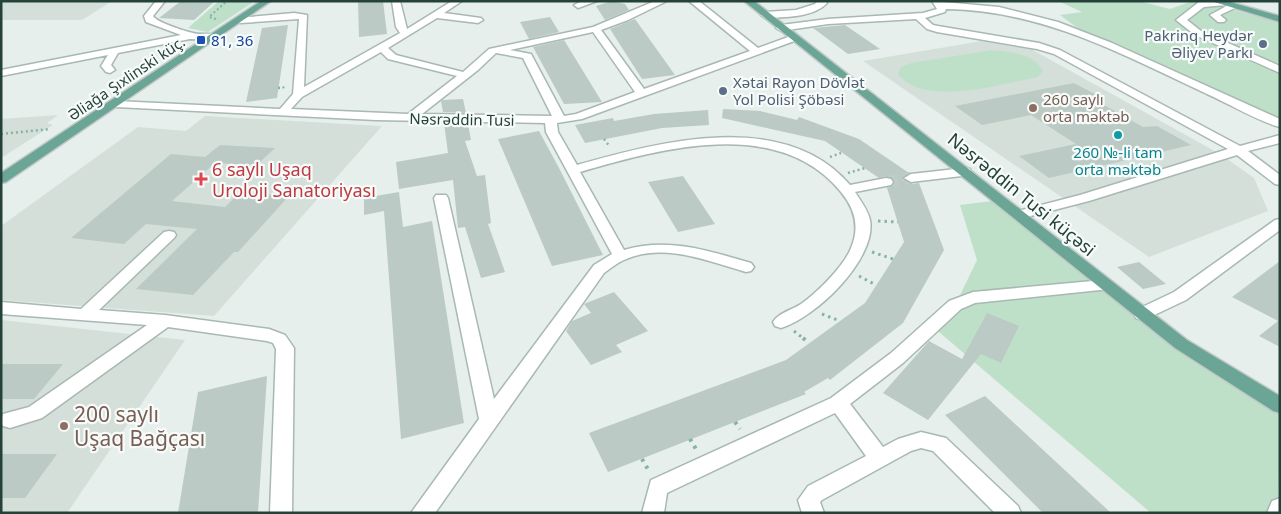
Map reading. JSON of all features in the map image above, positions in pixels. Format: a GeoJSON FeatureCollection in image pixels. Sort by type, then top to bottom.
{"type":"FeatureCollection","features":[{"type":"Feature","properties":{"kind":"main road","name":"Əliağa Şıxlinski küç."},"geometry":{"type":"LineString","coordinates":[[1,179],[268,1]]}},
{"type":"Feature","properties":{"kind":"main road","name":"Nəsrəddin Tusi küçəsi"},"geometry":{"type":"LineString","coordinates":[[748,1],[1142,314],[1202,358],[1280,406]]}},
{"type":"Feature","properties":{"kind":"main road"},"geometry":{"type":"LineString","coordinates":[[1227,3],[1280,12]]}},
{"type":"Feature","properties":{"kind":"main road"},"geometry":{"type":"LineString","coordinates":[[1227,3],[1280,19]]}},
{"type":"Feature","properties":{"kind":"street"},"geometry":{"type":"LineString","coordinates":[[161,1],[148,16],[149,20],[157,25],[178,29],[190,36]]}},
{"type":"Feature","properties":{"kind":"street"},"geometry":{"type":"LineString","coordinates":[[396,1],[401,27],[406,34]]}},
{"type":"Feature","properties":{"kind":"street"},"geometry":{"type":"LineString","coordinates":[[283,112],[298,96],[406,34],[458,1]]}},
{"type":"Feature","properties":{"kind":"street"},"geometry":{"type":"LineString","coordinates":[[578,6],[593,1]]}},
{"type":"Feature","properties":{"kind":"street"},"geometry":{"type":"LineString","coordinates":[[410,118],[492,50],[595,29],[664,1]]}},
{"type":"Feature","properties":{"kind":"street"},"geometry":{"type":"LineString","coordinates":[[693,1],[756,51]]}},
{"type":"Feature","properties":{"kind":"street"},"geometry":{"type":"LineString","coordinates":[[783,1],[796,12]]}},
{"type":"Feature","properties":{"kind":"street"},"geometry":{"type":"LineString","coordinates":[[766,15],[796,12],[820,6],[823,3],[821,1]]}},
{"type":"Feature","properties":{"kind":"street"},"geometry":{"type":"LineString","coordinates":[[1221,20],[1214,15],[1227,3]]}},
{"type":"Feature","properties":{"kind":"street"},"geometry":{"type":"LineString","coordinates":[[1227,3],[1202,4],[1181,20],[1198,33],[1280,70]]}},
{"type":"Feature","properties":{"kind":"street"},"geometry":{"type":"LineString","coordinates":[[781,28],[918,16],[939,12],[942,10],[938,4]]}},
{"type":"Feature","properties":{"kind":"street"},"geometry":{"type":"LineString","coordinates":[[938,4],[986,8],[1036,17],[1055,23],[1099,40],[1280,124]]}},
{"type":"Feature","properties":{"kind":"street"},"geometry":{"type":"LineString","coordinates":[[436,15],[478,20]]}},
{"type":"Feature","properties":{"kind":"street"},"geometry":{"type":"LineString","coordinates":[[241,20],[294,16],[304,18],[298,96]]}},
{"type":"Feature","properties":{"kind":"street"},"geometry":{"type":"LineString","coordinates":[[918,16],[930,27],[937,29],[1039,46],[1057,52],[1237,150],[1280,181]]}},
{"type":"Feature","properties":{"kind":"street"},"geometry":{"type":"LineString","coordinates":[[847,21],[856,27],[888,29]]}},
{"type":"Feature","properties":{"kind":"street"},"geometry":{"type":"LineString","coordinates":[[595,29],[642,94]]}},
{"type":"Feature","properties":{"kind":"street"},"geometry":{"type":"LineString","coordinates":[[1,73],[190,36],[215,37]]}},
{"type":"Feature","properties":{"kind":"street","name":"Nəsrəddin Tusi"},"geometry":{"type":"LineString","coordinates":[[116,104],[410,118],[555,120],[578,117],[794,38]]}},
{"type":"Feature","properties":{"kind":"street"},"geometry":{"type":"LineString","coordinates":[[134,46],[137,58]]}},
{"type":"Feature","properties":{"kind":"street"},"geometry":{"type":"LineString","coordinates":[[382,48],[392,56],[464,75]]}},
{"type":"Feature","properties":{"kind":"street"},"geometry":{"type":"LineString","coordinates":[[492,50],[528,56],[555,120],[552,132],[620,255]]}},
{"type":"Feature","properties":{"kind":"street"},"geometry":{"type":"LineString","coordinates":[[110,70],[106,63],[112,58],[113,51]]}},
{"type":"Feature","properties":{"kind":"street"},"geometry":{"type":"LineString","coordinates":[[1019,215],[1069,204],[1280,138]]}},
{"type":"Feature","properties":{"kind":"street"},"geometry":{"type":"LineString","coordinates":[[573,170],[649,149],[691,142],[722,140],[758,143],[789,150],[815,162],[847,190],[863,220],[859,248],[844,269],[807,308],[781,322]]}},
{"type":"Feature","properties":{"kind":"street"},"geometry":{"type":"LineString","coordinates":[[911,178],[965,172]]}},
{"type":"Feature","properties":{"kind":"street"},"geometry":{"type":"LineString","coordinates":[[847,190],[886,182]]}},
{"type":"Feature","properties":{"kind":"street"},"geometry":{"type":"LineString","coordinates":[[441,198],[489,420]]}},
{"type":"Feature","properties":{"kind":"street"},"geometry":{"type":"LineString","coordinates":[[1142,314],[1180,296],[1280,223]]}},
{"type":"Feature","properties":{"kind":"street"},"geometry":{"type":"LineString","coordinates":[[86,314],[169,236]]}},
{"type":"Feature","properties":{"kind":"street"},"geometry":{"type":"LineString","coordinates":[[422,513],[599,269],[620,255],[663,247],[684,248],[746,267]]}},
{"type":"Feature","properties":{"kind":"street"},"geometry":{"type":"LineString","coordinates":[[653,513],[658,487],[838,403],[897,358],[955,305],[973,298],[1104,285]]}},
{"type":"Feature","properties":{"kind":"street"},"geometry":{"type":"LineString","coordinates":[[1,308],[165,321],[269,335],[280,340],[286,348],[281,513]]}},
{"type":"Feature","properties":{"kind":"street"},"geometry":{"type":"LineString","coordinates":[[10,420],[35,412],[165,321]]}},
{"type":"Feature","properties":{"kind":"street"},"geometry":{"type":"LineString","coordinates":[[838,403],[880,459]]}},
{"type":"Feature","properties":{"kind":"street"},"geometry":{"type":"LineString","coordinates":[[813,513],[809,500],[816,493],[905,445],[921,440],[939,444],[1010,513]]}},
{"type":"Feature","properties":{"kind":"street"},"geometry":{"type":"LineString","coordinates":[[1278,513],[1280,508]]}},
{"type":"Feature","properties":{"kind":"path"},"geometry":{"type":"LineString","coordinates":[[1,134],[43,128],[56,129]]}},
{"type":"Feature","properties":{"kind":"path"},"geometry":{"type":"LineString","coordinates":[[859,248],[893,259]]}},
{"type":"Feature","properties":{"kind":"shaded area"},"geometry":{"type":"Polygon","coordinates":[[[1,1],[112,1],[82,20],[1,20],[1,1]]]}},
{"type":"Feature","properties":{"kind":"shaded area","name":"260 saylı orta məktəb"},"geometry":{"type":"Polygon","coordinates":[[[982,41],[1031,49],[1220,154],[1254,178],[1268,211],[1149,257],[863,61],[982,41]]]}},
{"type":"Feature","properties":{"kind":"shaded area"},"geometry":{"type":"Polygon","coordinates":[[[58,115],[47,123],[53,125],[1,158],[1,119],[58,115]]]}},
{"type":"Feature","properties":{"kind":"shaded area","name":"6 saylı Uşaq Uroloji Sanatoriyası"},"geometry":{"type":"Polygon","coordinates":[[[205,116],[382,126],[214,316],[1,300],[1,226],[138,127],[186,131],[205,116]]]}},
{"type":"Feature","properties":{"kind":"shaded area","name":"200 saylı Uşaq Bağçası"},"geometry":{"type":"Polygon","coordinates":[[[1,320],[185,340],[67,513],[1,513],[1,320]]]}},
{"type":"Feature","properties":{"kind":"green space"},"geometry":{"type":"Polygon","coordinates":[[[219,1],[255,1],[208,32],[188,28],[219,1]]]}},
{"type":"Feature","properties":{"kind":"green space"},"geometry":{"type":"Polygon","coordinates":[[[1058,1],[1139,1],[1170,9],[1193,1],[1202,1],[1280,23],[1280,123],[1084,33],[1060,15],[1082,12],[1058,1]]]}},
{"type":"Feature","properties":{"kind":"green space"},"geometry":{"type":"Polygon","coordinates":[[[992,50],[1021,54],[1034,60],[1043,71],[1038,77],[984,88],[944,92],[925,90],[910,84],[898,74],[901,67],[911,63],[992,50]]]}},
{"type":"Feature","properties":{"kind":"green space"},"geometry":{"type":"Polygon","coordinates":[[[1000,200],[1076,262],[1280,406],[1278,513],[1151,513],[932,326],[950,316],[977,260],[960,205],[1000,200]]]}},
{"type":"Feature","properties":{"kind":"building"},"geometry":{"type":"Polygon","coordinates":[[[181,1],[215,1],[194,20],[159,18],[181,1]]]}},
{"type":"Feature","properties":{"kind":"building"},"geometry":{"type":"Polygon","coordinates":[[[358,1],[383,1],[387,34],[359,37],[358,1]]]}},
{"type":"Feature","properties":{"kind":"building"},"geometry":{"type":"Polygon","coordinates":[[[612,1],[625,4],[629,10],[605,20],[596,6],[612,1]]]}},
{"type":"Feature","properties":{"kind":"building"},"geometry":{"type":"Polygon","coordinates":[[[550,17],[559,32],[529,39],[520,22],[550,17]]]}},
{"type":"Feature","properties":{"kind":"building"},"geometry":{"type":"Polygon","coordinates":[[[635,19],[675,75],[642,79],[610,29],[635,19]]]}},
{"type":"Feature","properties":{"kind":"building"},"geometry":{"type":"Polygon","coordinates":[[[288,25],[277,98],[246,102],[262,28],[288,25]]]}},
{"type":"Feature","properties":{"kind":"building"},"geometry":{"type":"Polygon","coordinates":[[[845,25],[880,49],[848,54],[813,28],[845,25]]]}},
{"type":"Feature","properties":{"kind":"building"},"geometry":{"type":"Polygon","coordinates":[[[564,40],[602,102],[564,104],[533,47],[564,40]]]}},
{"type":"Feature","properties":{"kind":"building","name":"260 №-li tam orta məktəb"},"geometry":{"type":"Polygon","coordinates":[[[1074,83],[1104,99],[1097,101],[1143,127],[1157,126],[1191,145],[1049,178],[1019,156],[1076,144],[1031,115],[982,125],[955,106],[1074,83]]]}},
{"type":"Feature","properties":{"kind":"building"},"geometry":{"type":"Polygon","coordinates":[[[463,99],[466,113],[443,112],[441,101],[463,99]]]}},
{"type":"Feature","properties":{"kind":"building"},"geometry":{"type":"Polygon","coordinates":[[[723,109],[760,111],[797,120],[799,117],[859,139],[909,173],[903,176],[903,180],[911,184],[919,183],[944,250],[903,323],[830,380],[828,378],[804,392],[806,394],[608,472],[589,433],[786,360],[865,303],[904,242],[887,188],[895,183],[893,178],[886,176],[879,178],[825,141],[722,118],[723,109]]]}},
{"type":"Feature","properties":{"kind":"building"},"geometry":{"type":"Polygon","coordinates":[[[708,110],[709,125],[662,128],[585,143],[575,125],[613,118],[614,121],[654,114],[708,110]]]}},
{"type":"Feature","properties":{"kind":"building"},"geometry":{"type":"Polygon","coordinates":[[[444,123],[468,124],[471,140],[465,141],[477,176],[485,175],[491,223],[488,224],[505,272],[481,278],[465,227],[458,228],[453,180],[399,189],[396,162],[448,153],[444,123]]]}},
{"type":"Feature","properties":{"kind":"building"},"geometry":{"type":"Polygon","coordinates":[[[539,131],[603,255],[552,266],[498,139],[539,131]]]}},
{"type":"Feature","properties":{"kind":"building"},"geometry":{"type":"Polygon","coordinates":[[[220,145],[275,148],[257,165],[215,163],[172,201],[225,207],[240,192],[289,196],[238,252],[234,252],[193,295],[136,289],[197,229],[146,224],[124,244],[71,238],[171,154],[205,157],[220,145]]]}},
{"type":"Feature","properties":{"kind":"building"},"geometry":{"type":"Polygon","coordinates":[[[683,176],[715,224],[678,232],[648,182],[683,176]]]}},
{"type":"Feature","properties":{"kind":"building"},"geometry":{"type":"Polygon","coordinates":[[[399,192],[403,227],[432,221],[464,423],[401,439],[384,211],[364,215],[364,198],[399,192]]]}},
{"type":"Feature","properties":{"kind":"building"},"geometry":{"type":"Polygon","coordinates":[[[1280,261],[1280,347],[1259,336],[1278,321],[1232,297],[1280,261]]]}},
{"type":"Feature","properties":{"kind":"building"},"geometry":{"type":"Polygon","coordinates":[[[1139,262],[1166,284],[1143,289],[1117,267],[1139,262]]]}},
{"type":"Feature","properties":{"kind":"building"},"geometry":{"type":"Polygon","coordinates":[[[614,292],[648,331],[616,345],[622,352],[591,365],[566,331],[572,321],[591,313],[584,304],[614,292]]]}},
{"type":"Feature","properties":{"kind":"building"},"geometry":{"type":"Polygon","coordinates":[[[987,313],[1019,326],[1001,363],[981,354],[928,420],[883,393],[929,341],[962,359],[987,313]]]}},
{"type":"Feature","properties":{"kind":"building"},"geometry":{"type":"Polygon","coordinates":[[[1,364],[63,364],[34,399],[1,399],[1,364]]]}},
{"type":"Feature","properties":{"kind":"building"},"geometry":{"type":"Polygon","coordinates":[[[267,376],[258,513],[178,513],[198,392],[267,376]]]}},
{"type":"Feature","properties":{"kind":"building"},"geometry":{"type":"Polygon","coordinates":[[[985,396],[1111,513],[1043,513],[945,415],[985,396]]]}},
{"type":"Feature","properties":{"kind":"building"},"geometry":{"type":"Polygon","coordinates":[[[1,454],[57,454],[25,498],[1,498],[1,454]]]}},
{"type":"Feature","properties":{"kind":"tunnel"},"geometry":{"type":"LineString","coordinates":[[886,182],[911,178]]}},
{"type":"Feature","properties":{"kind":"place","name":"81, 36"},"geometry":{"type":"Point","coordinates":[201,40]}},
{"type":"Feature","properties":{"kind":"place","name":"Pakrinq Heydər Əliyev Parkı"},"geometry":{"type":"Point","coordinates":[1263,44]}},
{"type":"Feature","properties":{"kind":"place","name":"Xətai Rayon Dövlət Yol Polisi Şöbəsi"},"geometry":{"type":"Point","coordinates":[723,91]}},
{"type":"Feature","properties":{"kind":"place","name":"260 saylı orta məktəb"},"geometry":{"type":"Point","coordinates":[1033,108]}},
{"type":"Feature","properties":{"kind":"place","name":"260 №-li tam orta məktəb"},"geometry":{"type":"Point","coordinates":[1118,135]}},
{"type":"Feature","properties":{"kind":"place","name":"6 saylı Uşaq Uroloji Sanatoriyası"},"geometry":{"type":"Point","coordinates":[201,179]}},
{"type":"Feature","properties":{"kind":"place","name":"200 saylı Uşaq Bağçası"},"geometry":{"type":"Point","coordinates":[64,426]}}]}
